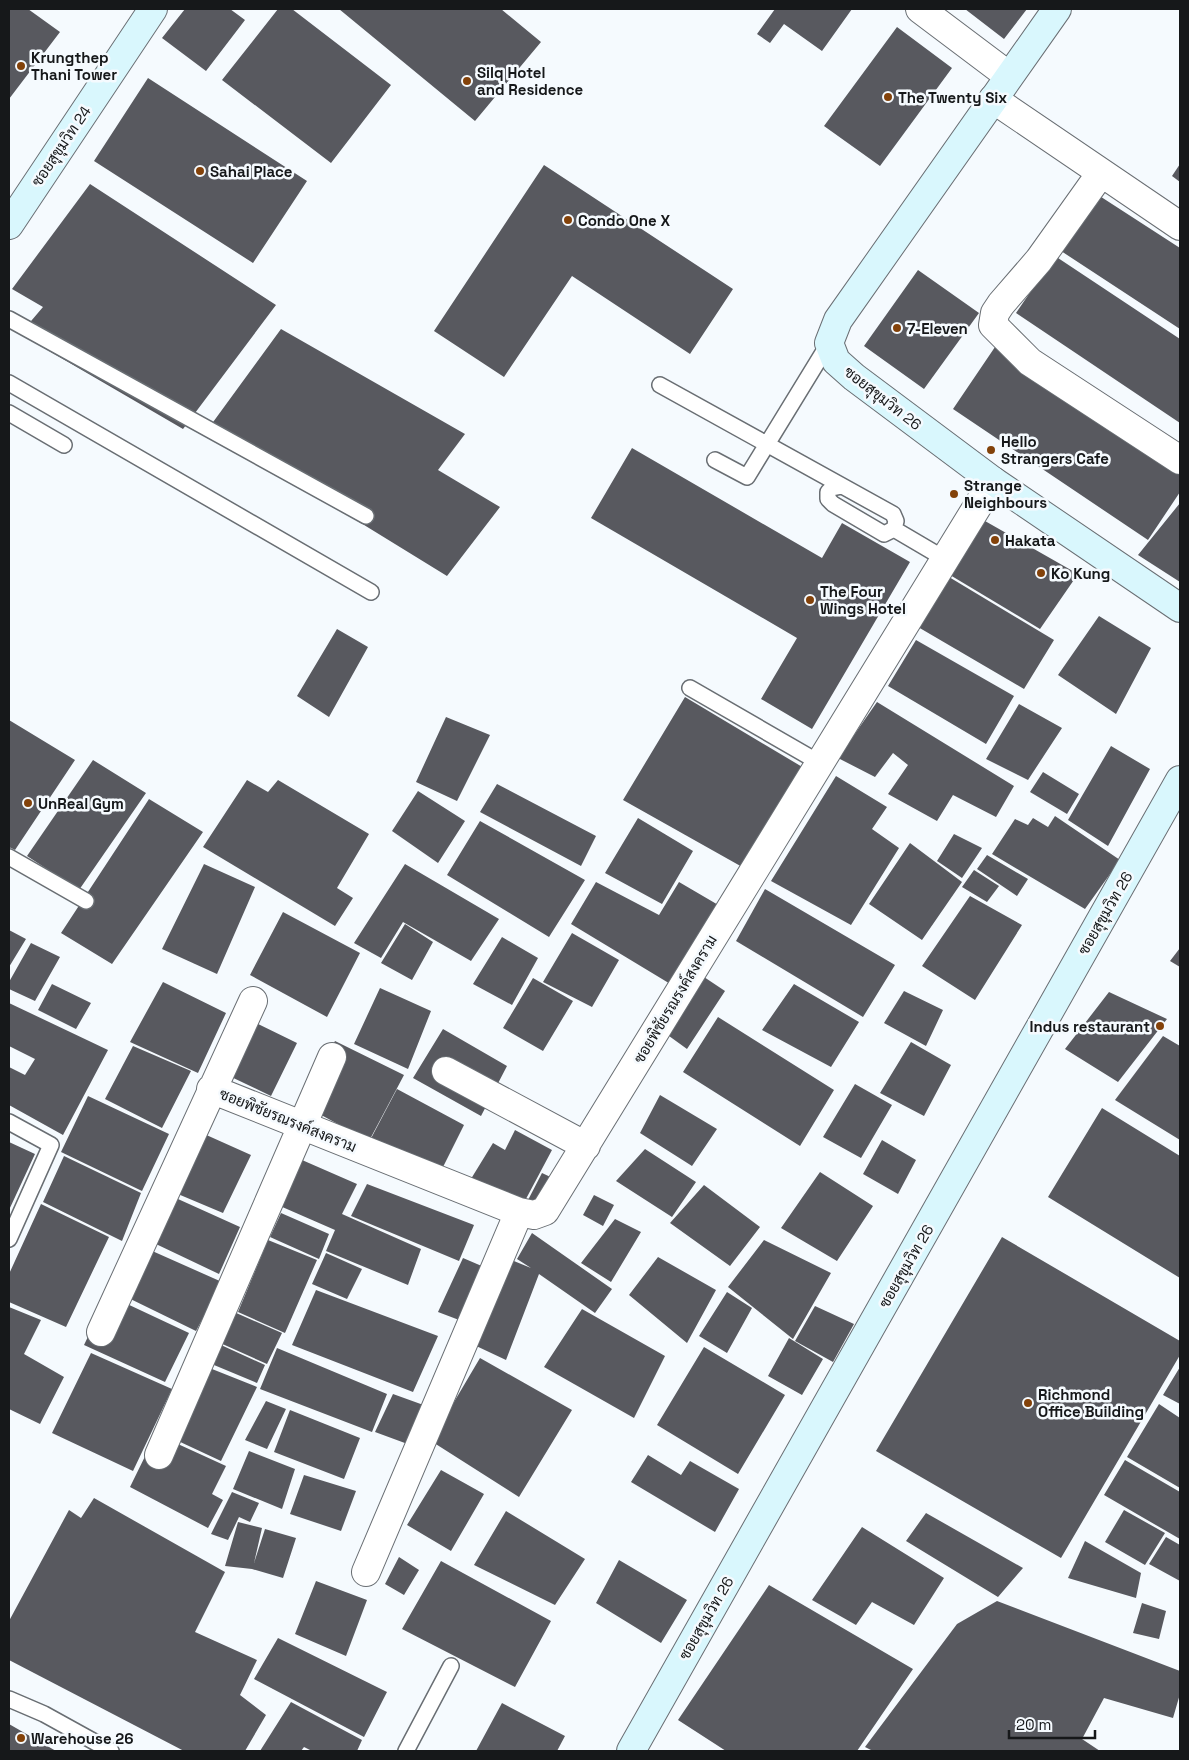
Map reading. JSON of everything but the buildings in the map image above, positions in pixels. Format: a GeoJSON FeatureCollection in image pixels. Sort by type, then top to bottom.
{"type":"FeatureCollection","features":[{"type":"Feature","properties":{"kind":"street"},"geometry":{"type":"LineString","coordinates":[[920,9],[1009,76]]}},
{"type":"Feature","properties":{"kind":"street"},"geometry":{"type":"LineString","coordinates":[[829,343],[838,320],[1057,9]]}},
{"type":"Feature","properties":{"kind":"street","name":"ซอยสุขุมวิท 24"},"geometry":{"type":"LineString","coordinates":[[12,213],[144,12]]}},
{"type":"Feature","properties":{"kind":"street"},"geometry":{"type":"LineString","coordinates":[[993,99],[1180,226]]}},
{"type":"Feature","properties":{"kind":"street"},"geometry":{"type":"LineString","coordinates":[[1101,172],[1039,260],[1001,304],[995,313],[993,325],[999,334],[1030,362],[1180,460]]}},
{"type":"Feature","properties":{"kind":"street","name":"ซอยสุขุมวิท 26"},"geometry":{"type":"LineString","coordinates":[[829,343],[836,360],[854,377],[993,481],[1180,608]]}},
{"type":"Feature","properties":{"kind":"street","name":"ซอยพิชัยรณรงค์สงคราม"},"geometry":{"type":"LineString","coordinates":[[211,1089],[302,1127],[519,1212],[534,1216],[545,1211],[993,481]]}},
{"type":"Feature","properties":{"kind":"street","name":"ซอยสุขุมวิท 26"},"geometry":{"type":"LineString","coordinates":[[631,1751],[1180,780]]}},
{"type":"Feature","properties":{"kind":"street"},"geometry":{"type":"LineString","coordinates":[[101,1332],[253,1001]]}},
{"type":"Feature","properties":{"kind":"street"},"geometry":{"type":"LineString","coordinates":[[159,1455],[332,1057]]}},
{"type":"Feature","properties":{"kind":"street"},"geometry":{"type":"LineString","coordinates":[[446,1072],[586,1146]]}},
{"type":"Feature","properties":{"kind":"street"},"geometry":{"type":"LineString","coordinates":[[366,1572],[519,1212]]}},
{"type":"Feature","properties":{"kind":"lane"},"geometry":{"type":"LineString","coordinates":[[9,319],[366,516]]}},
{"type":"Feature","properties":{"kind":"lane"},"geometry":{"type":"LineString","coordinates":[[715,460],[747,477],[829,343]]}},
{"type":"Feature","properties":{"kind":"lane"},"geometry":{"type":"LineString","coordinates":[[9,383],[371,592]]}},
{"type":"Feature","properties":{"kind":"lane"},"geometry":{"type":"LineString","coordinates":[[660,384],[893,514],[896,521],[894,529],[884,534],[833,504],[828,499],[828,492],[832,488],[842,486]]}},
{"type":"Feature","properties":{"kind":"lane"},"geometry":{"type":"LineString","coordinates":[[9,413],[64,445]]}},
{"type":"Feature","properties":{"kind":"lane"},"geometry":{"type":"LineString","coordinates":[[894,529],[946,559]]}},
{"type":"Feature","properties":{"kind":"lane"},"geometry":{"type":"LineString","coordinates":[[690,688],[820,762]]}},
{"type":"Feature","properties":{"kind":"lane"},"geometry":{"type":"LineString","coordinates":[[9,857],[86,901]]}},
{"type":"Feature","properties":{"kind":"lane"},"geometry":{"type":"LineString","coordinates":[[9,1122],[51,1145],[9,1240]]}},
{"type":"Feature","properties":{"kind":"lane"},"geometry":{"type":"LineString","coordinates":[[406,1751],[451,1666]]}},
{"type":"Feature","properties":{"kind":"lane"},"geometry":{"type":"LineString","coordinates":[[9,1699],[44,1714],[111,1751]]}},
{"type":"Feature","properties":{"kind":"place","name":"Krungthep Thani Tower"},"geometry":{"type":"Point","coordinates":[21,66]}},
{"type":"Feature","properties":{"kind":"place","name":"Silq Hotel and Residence"},"geometry":{"type":"Point","coordinates":[467,81]}},
{"type":"Feature","properties":{"kind":"place","name":"The Twenty Six"},"geometry":{"type":"Point","coordinates":[888,97]}},
{"type":"Feature","properties":{"kind":"place","name":"Sahai Place"},"geometry":{"type":"Point","coordinates":[200,171]}},
{"type":"Feature","properties":{"kind":"place","name":"Condo One X"},"geometry":{"type":"Point","coordinates":[568,220]}},
{"type":"Feature","properties":{"kind":"place","name":"7-Eleven"},"geometry":{"type":"Point","coordinates":[897,328]}},
{"type":"Feature","properties":{"kind":"place","name":"Hello Strangers Cafe"},"geometry":{"type":"Point","coordinates":[991,450]}},
{"type":"Feature","properties":{"kind":"place","name":"Strange Neighbours"},"geometry":{"type":"Point","coordinates":[954,494]}},
{"type":"Feature","properties":{"kind":"place","name":"Hakata"},"geometry":{"type":"Point","coordinates":[995,540]}},
{"type":"Feature","properties":{"kind":"place","name":"Ko Kung"},"geometry":{"type":"Point","coordinates":[1041,573]}},
{"type":"Feature","properties":{"kind":"place","name":"The Four Wings Hotel"},"geometry":{"type":"Point","coordinates":[810,600]}},
{"type":"Feature","properties":{"kind":"place","name":"UnReal Gym"},"geometry":{"type":"Point","coordinates":[28,803]}},
{"type":"Feature","properties":{"kind":"place","name":"Indus restaurant"},"geometry":{"type":"Point","coordinates":[1160,1026]}},
{"type":"Feature","properties":{"kind":"place","name":"Richmond Office Building"},"geometry":{"type":"Point","coordinates":[1028,1403]}},
{"type":"Feature","properties":{"kind":"place","name":"Warehouse 26"},"geometry":{"type":"Point","coordinates":[21,1738]}}]}
